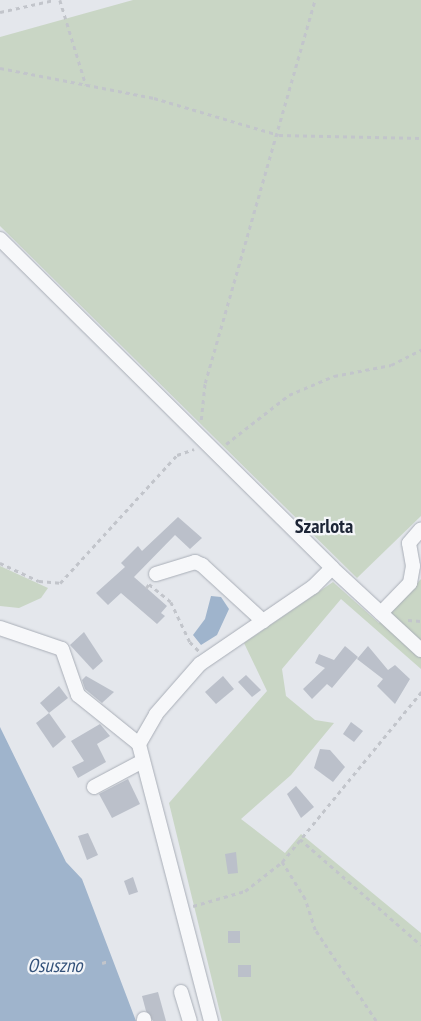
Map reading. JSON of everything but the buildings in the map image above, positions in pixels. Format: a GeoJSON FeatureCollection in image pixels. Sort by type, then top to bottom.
{"type":"FeatureCollection","features":[{"type":"Feature","properties":{"kind":"street"},"geometry":{"type":"LineString","coordinates":[[0,239],[332,568],[421,650]]}},
{"type":"Feature","properties":{"kind":"street"},"geometry":{"type":"LineString","coordinates":[[381,613],[410,583],[417,562],[409,542],[421,529]]}},
{"type":"Feature","properties":{"kind":"street"},"geometry":{"type":"LineString","coordinates":[[156,574],[195,562],[202,565],[263,621]]}},
{"type":"Feature","properties":{"kind":"street"},"geometry":{"type":"LineString","coordinates":[[139,744],[156,714],[207,659],[313,587],[332,568]]}},
{"type":"Feature","properties":{"kind":"street"},"geometry":{"type":"LineString","coordinates":[[0,628],[62,649],[78,694],[139,744],[179,910],[210,1019],[191,1021],[182,992]]}},
{"type":"Feature","properties":{"kind":"street"},"geometry":{"type":"LineString","coordinates":[[94,786],[143,762]]}},
{"type":"Feature","properties":{"kind":"path"},"geometry":{"type":"LineString","coordinates":[[0,12],[54,0]]}},
{"type":"Feature","properties":{"kind":"path"},"geometry":{"type":"LineString","coordinates":[[60,0],[86,85]]}},
{"type":"Feature","properties":{"kind":"path"},"geometry":{"type":"LineString","coordinates":[[211,449],[200,414],[205,383],[280,135],[315,0]]}},
{"type":"Feature","properties":{"kind":"path"},"geometry":{"type":"LineString","coordinates":[[0,68],[154,98],[280,135],[421,138]]}},
{"type":"Feature","properties":{"kind":"path"},"geometry":{"type":"LineString","coordinates":[[0,563],[39,581],[60,583],[177,455],[211,449],[289,395],[334,376],[391,365],[421,350]]}},
{"type":"Feature","properties":{"kind":"path"},"geometry":{"type":"LineString","coordinates":[[146,588],[149,584],[171,602],[190,642],[207,659]]}},
{"type":"Feature","properties":{"kind":"path"},"geometry":{"type":"LineString","coordinates":[[179,910],[245,891],[282,862],[421,692]]}},
{"type":"Feature","properties":{"kind":"path"},"geometry":{"type":"LineString","coordinates":[[300,839],[421,945]]}},
{"type":"Feature","properties":{"kind":"path"},"geometry":{"type":"LineString","coordinates":[[282,862],[305,898],[315,930],[376,1021]]}},
{"type":"Feature","properties":{"kind":"path"},"geometry":{"type":"LineString","coordinates":[[102,963],[110,960]]}},
{"type":"Feature","properties":{"kind":"green space"},"geometry":{"type":"Polygon","coordinates":[[[133,0],[421,0],[421,516],[357,578],[0,226],[0,37],[133,0]]]}},
{"type":"Feature","properties":{"kind":"green space"},"geometry":{"type":"Polygon","coordinates":[[[0,566],[48,588],[41,598],[19,608],[0,606],[0,566]]]}},
{"type":"Feature","properties":{"kind":"green space"},"geometry":{"type":"Polygon","coordinates":[[[421,579],[421,669],[341,599],[282,669],[286,696],[315,720],[334,723],[291,775],[241,819],[285,853],[301,834],[421,933],[421,1021],[222,1021],[169,803],[267,691],[244,643],[333,582],[379,623],[421,579]]]}},
{"type":"Feature","properties":{"kind":"water"},"geometry":{"type":"Polygon","coordinates":[[[211,596],[221,597],[229,609],[217,635],[201,645],[193,635],[205,619],[211,596]]]}},
{"type":"Feature","properties":{"kind":"water","name":"Osuszno"},"geometry":{"type":"Polygon","coordinates":[[[0,727],[66,862],[82,879],[136,1021],[0,1021],[0,727]]]}},
{"type":"Feature","properties":{"kind":"district","name":"Szarlota"},"geometry":{"type":"Point","coordinates":[324,526]}}]}
